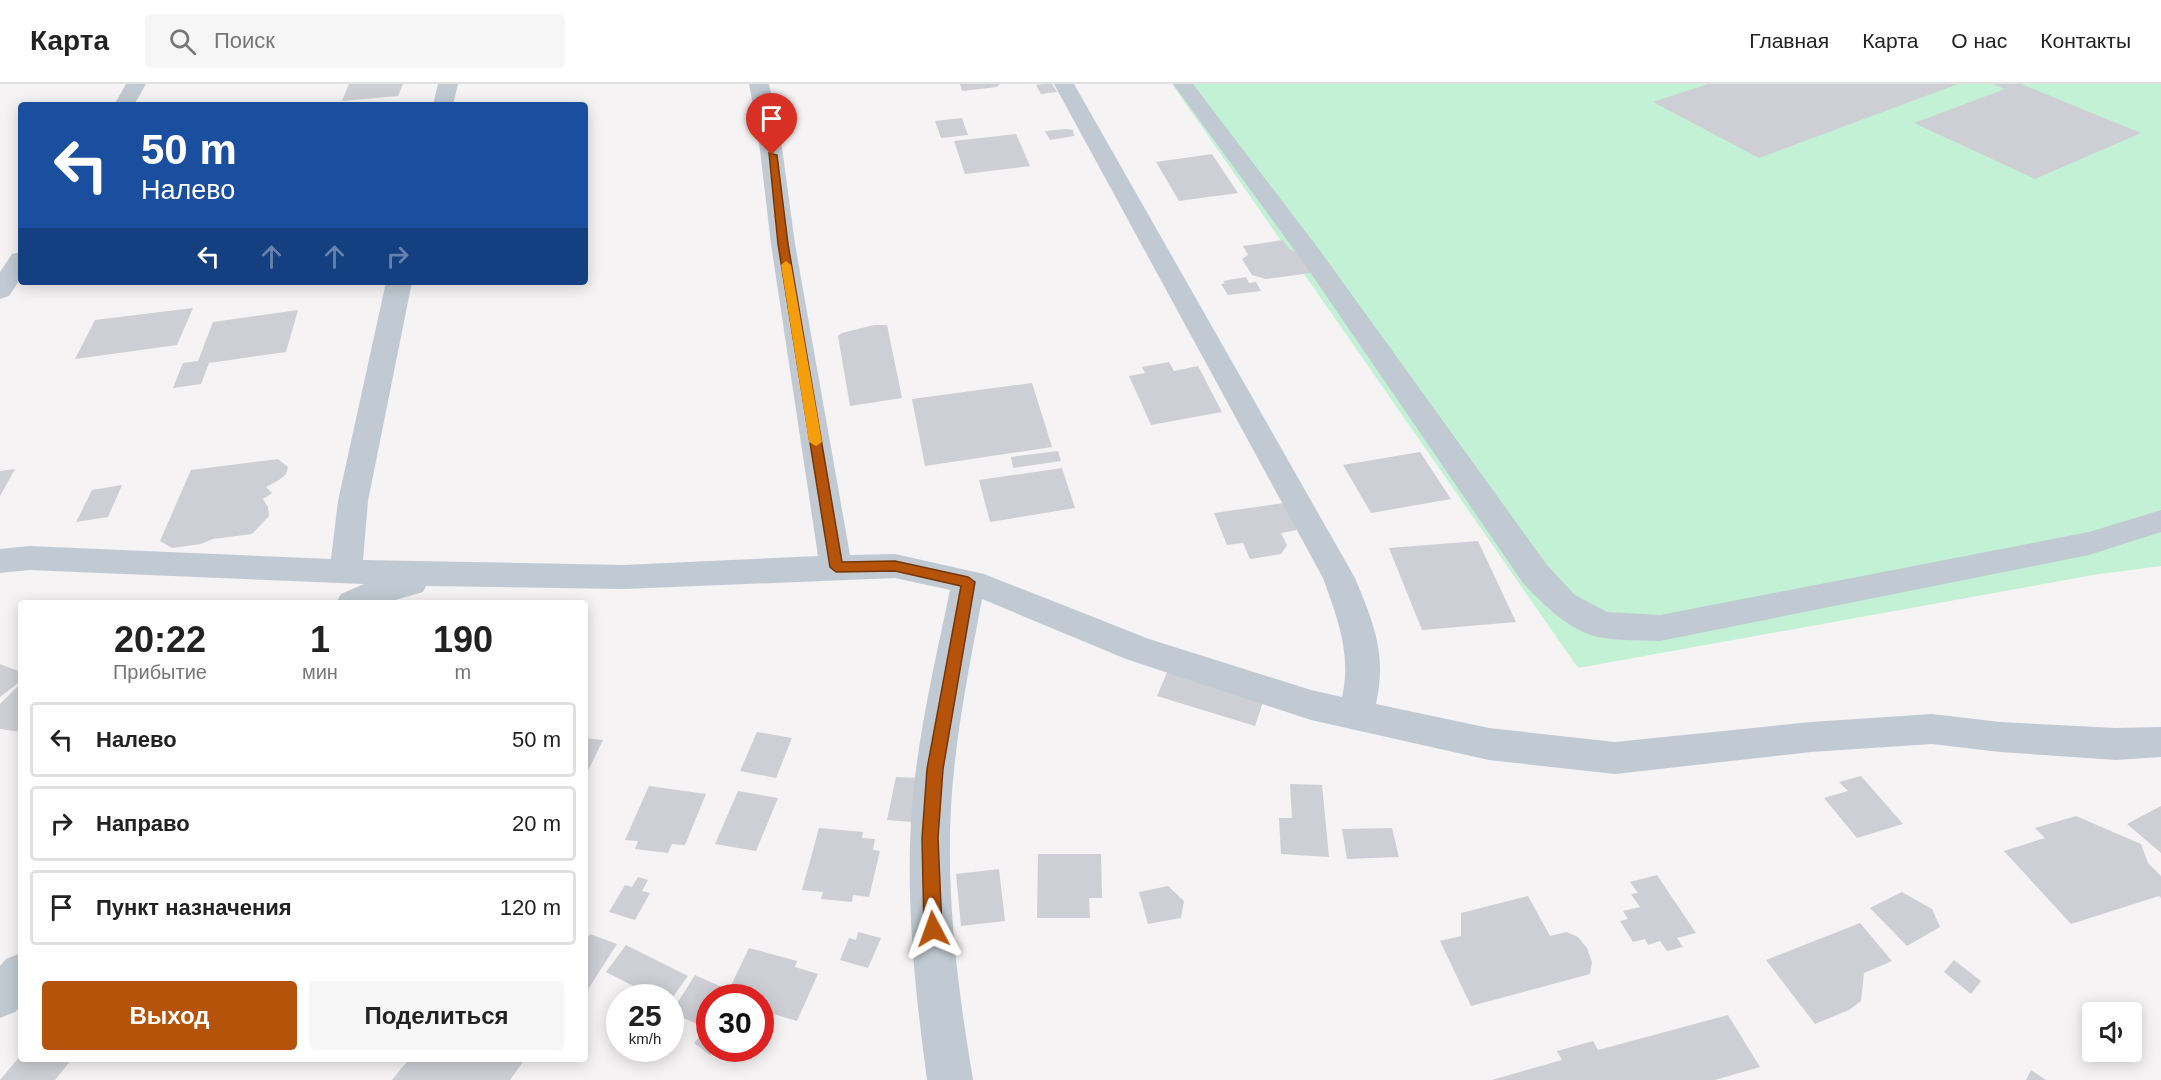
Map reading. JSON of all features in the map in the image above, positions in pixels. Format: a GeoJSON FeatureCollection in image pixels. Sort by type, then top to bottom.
{"type":"FeatureCollection","features":[{"type":"Feature","properties":{"kind":"street"},"geometry":{"type":"LineString","coordinates":[[126,102],[136,84]]}},
{"type":"Feature","properties":{"kind":"street"},"geometry":{"type":"LineString","coordinates":[[444,102],[448,84]]}},
{"type":"Feature","properties":{"kind":"street"},"geometry":{"type":"LineString","coordinates":[[759,84],[769,133],[783,244],[836,567]]}},
{"type":"Feature","properties":{"kind":"street"},"geometry":{"type":"LineString","coordinates":[[1064,84],[1339,578],[1360,633],[1364,680],[1356,715]]}},
{"type":"Feature","properties":{"kind":"street"},"geometry":{"type":"LineString","coordinates":[[1183,84],[1312,257],[1535,574],[1563,604],[1602,625],[1660,628],[2089,543],[2161,521]]}},
{"type":"Feature","properties":{"kind":"street"},"geometry":{"type":"LineString","coordinates":[[0,291],[18,264]]}},
{"type":"Feature","properties":{"kind":"street"},"geometry":{"type":"LineString","coordinates":[[350,587],[353,501],[398,285]]}},
{"type":"Feature","properties":{"kind":"street"},"geometry":{"type":"LineString","coordinates":[[0,561],[29,558],[350,587],[445,574],[624,577],[895,566],[984,586],[1138,649],[1311,705],[1489,744],[1615,758],[1811,737],[1932,729],[2000,737],[2116,744],[2161,742]]}},
{"type":"Feature","properties":{"kind":"street"},"geometry":{"type":"LineString","coordinates":[[950,1080],[936,967],[930,838],[935,769],[968,582]]}},
{"type":"Feature","properties":{"kind":"street"},"geometry":{"type":"LineString","coordinates":[[0,997],[18,977]]}},
{"type":"Feature","properties":{"kind":"green space"},"geometry":{"type":"Polygon","coordinates":[[[1172,84],[2161,84],[2161,566],[2093,575],[1578,668],[1172,84]]]}},
{"type":"Feature","properties":{"kind":"building"},"geometry":{"type":"Polygon","coordinates":[[[349,84],[403,84],[398,96],[342,101],[349,84]]]}},
{"type":"Feature","properties":{"kind":"building"},"geometry":{"type":"Polygon","coordinates":[[[960,84],[1000,84],[997,87],[962,91],[960,84]]]}},
{"type":"Feature","properties":{"kind":"building"},"geometry":{"type":"Polygon","coordinates":[[[1052,84],[1057,92],[1041,94],[1036,85],[1052,84]]]}},
{"type":"Feature","properties":{"kind":"building"},"geometry":{"type":"Polygon","coordinates":[[[1708,84],[1958,84],[1759,158],[1653,102],[1708,84]]]}},
{"type":"Feature","properties":{"kind":"building"},"geometry":{"type":"Polygon","coordinates":[[[1993,84],[2021,84],[2141,133],[2035,179],[1914,123],[2005,89],[1993,84]]]}},
{"type":"Feature","properties":{"kind":"building"},"geometry":{"type":"Polygon","coordinates":[[[962,118],[968,135],[941,138],[935,121],[962,118]]]}},
{"type":"Feature","properties":{"kind":"building"},"geometry":{"type":"Polygon","coordinates":[[[1073,130],[1074,136],[1050,140],[1045,131],[1073,130]]]}},
{"type":"Feature","properties":{"kind":"building"},"geometry":{"type":"Polygon","coordinates":[[[1016,134],[1030,166],[965,174],[954,141],[1016,134]]]}},
{"type":"Feature","properties":{"kind":"building"},"geometry":{"type":"Polygon","coordinates":[[[1212,154],[1238,193],[1179,201],[1156,162],[1212,154]]]}},
{"type":"Feature","properties":{"kind":"building"},"geometry":{"type":"Polygon","coordinates":[[[1283,240],[1289,249],[1312,259],[1311,273],[1266,279],[1252,275],[1242,259],[1248,255],[1243,246],[1283,240]]]}},
{"type":"Feature","properties":{"kind":"building"},"geometry":{"type":"Polygon","coordinates":[[[1246,277],[1249,283],[1256,282],[1261,291],[1228,295],[1221,284],[1225,283],[1223,281],[1246,277]]]}},
{"type":"Feature","properties":{"kind":"building"},"geometry":{"type":"Polygon","coordinates":[[[193,308],[177,345],[75,359],[95,320],[193,308]]]}},
{"type":"Feature","properties":{"kind":"building"},"geometry":{"type":"Polygon","coordinates":[[[298,310],[286,352],[209,363],[201,384],[173,388],[183,363],[198,361],[213,322],[298,310]]]}},
{"type":"Feature","properties":{"kind":"building"},"geometry":{"type":"Polygon","coordinates":[[[874,325],[887,325],[902,398],[850,406],[838,336],[874,325]]]}},
{"type":"Feature","properties":{"kind":"building"},"geometry":{"type":"Polygon","coordinates":[[[1169,362],[1174,371],[1198,366],[1222,412],[1151,425],[1129,376],[1145,373],[1142,367],[1169,362]]]}},
{"type":"Feature","properties":{"kind":"building"},"geometry":{"type":"Polygon","coordinates":[[[1032,383],[1052,447],[925,466],[912,399],[1032,383]]]}},
{"type":"Feature","properties":{"kind":"building"},"geometry":{"type":"Polygon","coordinates":[[[1058,451],[1061,461],[1013,468],[1011,457],[1058,451]]]}},
{"type":"Feature","properties":{"kind":"building"},"geometry":{"type":"Polygon","coordinates":[[[1420,452],[1451,499],[1371,513],[1343,465],[1420,452]]]}},
{"type":"Feature","properties":{"kind":"building"},"geometry":{"type":"Polygon","coordinates":[[[278,459],[288,467],[286,474],[266,487],[272,493],[263,499],[268,507],[269,516],[252,534],[172,548],[160,541],[191,470],[278,459]]]}},
{"type":"Feature","properties":{"kind":"building"},"geometry":{"type":"Polygon","coordinates":[[[1062,468],[1075,508],[990,522],[979,480],[1062,468]]]}},
{"type":"Feature","properties":{"kind":"building"},"geometry":{"type":"Polygon","coordinates":[[[15,469],[0,496],[0,471],[15,469]]]}},
{"type":"Feature","properties":{"kind":"building"},"geometry":{"type":"Polygon","coordinates":[[[122,485],[108,517],[76,522],[92,490],[122,485]]]}},
{"type":"Feature","properties":{"kind":"building"},"geometry":{"type":"Polygon","coordinates":[[[1284,503],[1297,530],[1281,533],[1287,545],[1281,554],[1250,559],[1243,543],[1227,545],[1214,513],[1284,503]]]}},
{"type":"Feature","properties":{"kind":"building"},"geometry":{"type":"Polygon","coordinates":[[[1478,541],[1516,622],[1422,630],[1389,548],[1478,541]]]}},
{"type":"Feature","properties":{"kind":"building"},"geometry":{"type":"Polygon","coordinates":[[[0,664],[18,671],[18,683],[0,697],[0,664]]]}},
{"type":"Feature","properties":{"kind":"building"},"geometry":{"type":"Polygon","coordinates":[[[1168,670],[1264,699],[1255,726],[1157,696],[1168,670]]]}},
{"type":"Feature","properties":{"kind":"building"},"geometry":{"type":"Polygon","coordinates":[[[18,686],[18,732],[0,729],[0,704],[18,686]]]}},
{"type":"Feature","properties":{"kind":"building"},"geometry":{"type":"Polygon","coordinates":[[[757,732],[792,738],[776,778],[740,771],[757,732]]]}},
{"type":"Feature","properties":{"kind":"building"},"geometry":{"type":"Polygon","coordinates":[[[588,738],[603,740],[588,771],[588,738]]]}},
{"type":"Feature","properties":{"kind":"building"},"geometry":{"type":"Polygon","coordinates":[[[1861,776],[1903,824],[1857,838],[1824,798],[1848,791],[1839,782],[1861,776]]]}},
{"type":"Feature","properties":{"kind":"building"},"geometry":{"type":"Polygon","coordinates":[[[896,777],[921,778],[912,822],[887,820],[896,777]]]}},
{"type":"Feature","properties":{"kind":"building"},"geometry":{"type":"Polygon","coordinates":[[[1290,784],[1322,785],[1329,857],[1281,854],[1279,818],[1292,818],[1290,784]]]}},
{"type":"Feature","properties":{"kind":"building"},"geometry":{"type":"Polygon","coordinates":[[[649,786],[706,794],[685,845],[672,844],[668,853],[635,849],[638,841],[625,840],[649,786]]]}},
{"type":"Feature","properties":{"kind":"building"},"geometry":{"type":"Polygon","coordinates":[[[738,791],[778,798],[756,851],[715,844],[738,791]]]}},
{"type":"Feature","properties":{"kind":"building"},"geometry":{"type":"Polygon","coordinates":[[[2161,806],[2161,853],[2127,824],[2161,806]]]}},
{"type":"Feature","properties":{"kind":"building"},"geometry":{"type":"Polygon","coordinates":[[[2076,816],[2141,844],[2148,863],[2161,876],[2161,898],[2159,896],[2071,924],[2004,851],[2045,838],[2035,828],[2076,816]]]}},
{"type":"Feature","properties":{"kind":"building"},"geometry":{"type":"Polygon","coordinates":[[[819,828],[863,832],[862,838],[875,839],[873,850],[880,851],[869,897],[853,895],[852,902],[821,899],[823,892],[802,890],[819,828]]]}},
{"type":"Feature","properties":{"kind":"building"},"geometry":{"type":"Polygon","coordinates":[[[1392,828],[1399,857],[1347,859],[1342,829],[1392,828]]]}},
{"type":"Feature","properties":{"kind":"building"},"geometry":{"type":"Polygon","coordinates":[[[1038,854],[1101,854],[1102,898],[1089,898],[1090,918],[1037,918],[1038,854]]]}},
{"type":"Feature","properties":{"kind":"building"},"geometry":{"type":"Polygon","coordinates":[[[999,869],[1005,921],[961,926],[956,874],[999,869]]]}},
{"type":"Feature","properties":{"kind":"building"},"geometry":{"type":"Polygon","coordinates":[[[1657,875],[1696,933],[1677,938],[1683,947],[1667,951],[1660,941],[1648,945],[1645,939],[1633,942],[1620,921],[1628,919],[1623,911],[1640,907],[1631,894],[1638,893],[1630,882],[1657,875]]]}},
{"type":"Feature","properties":{"kind":"building"},"geometry":{"type":"Polygon","coordinates":[[[638,877],[648,880],[642,891],[650,893],[635,920],[609,912],[625,885],[632,887],[638,877]]]}},
{"type":"Feature","properties":{"kind":"building"},"geometry":{"type":"Polygon","coordinates":[[[1168,886],[1184,901],[1181,918],[1148,924],[1139,892],[1168,886]]]}},
{"type":"Feature","properties":{"kind":"building"},"geometry":{"type":"Polygon","coordinates":[[[1902,892],[1932,909],[1940,927],[1907,946],[1870,908],[1902,892]]]}},
{"type":"Feature","properties":{"kind":"building"},"geometry":{"type":"Polygon","coordinates":[[[1528,896],[1550,936],[1567,932],[1578,937],[1587,948],[1592,962],[1590,974],[1471,1006],[1440,941],[1461,936],[1461,913],[1528,896]]]}},
{"type":"Feature","properties":{"kind":"building"},"geometry":{"type":"Polygon","coordinates":[[[1860,923],[1892,961],[1864,973],[1861,1001],[1849,1010],[1815,1024],[1766,960],[1860,923]]]}},
{"type":"Feature","properties":{"kind":"building"},"geometry":{"type":"Polygon","coordinates":[[[858,932],[881,938],[868,968],[840,960],[849,938],[856,940],[858,932]]]}},
{"type":"Feature","properties":{"kind":"building"},"geometry":{"type":"Polygon","coordinates":[[[590,934],[617,944],[588,989],[588,937],[590,934]]]}},
{"type":"Feature","properties":{"kind":"building"},"geometry":{"type":"Polygon","coordinates":[[[626,945],[688,976],[682,984],[630,984],[606,972],[626,945]]]}},
{"type":"Feature","properties":{"kind":"building"},"geometry":{"type":"Polygon","coordinates":[[[749,948],[797,961],[795,967],[818,974],[797,1021],[774,1014],[774,984],[732,984],[749,948]]]}},
{"type":"Feature","properties":{"kind":"building"},"geometry":{"type":"Polygon","coordinates":[[[1954,960],[1981,981],[1971,994],[1944,972],[1954,960]]]}},
{"type":"Feature","properties":{"kind":"building"},"geometry":{"type":"Polygon","coordinates":[[[695,975],[715,984],[696,984],[696,1023],[684,1018],[684,992],[695,975]]]}},
{"type":"Feature","properties":{"kind":"building"},"geometry":{"type":"Polygon","coordinates":[[[1728,1015],[1760,1067],[1715,1080],[1492,1080],[1562,1060],[1557,1051],[1593,1041],[1598,1050],[1728,1015]]]}},
{"type":"Feature","properties":{"kind":"building"},"geometry":{"type":"Polygon","coordinates":[[[18,1059],[18,1062],[70,1062],[55,1080],[0,1080],[18,1059]]]}},
{"type":"Feature","properties":{"kind":"building"},"geometry":{"type":"Polygon","coordinates":[[[407,1062],[523,1062],[510,1080],[392,1080],[407,1062]]]}},
{"type":"Feature","properties":{"kind":"building"},"geometry":{"type":"Polygon","coordinates":[[[2031,1070],[2046,1080],[2026,1080],[2031,1070]]]}},
{"type":"Feature","properties":{"kind":"slow traffic"},"geometry":{"type":"LineString","coordinates":[[786,265],[816,442]]}},
{"type":"Feature","properties":{"kind":"route"},"geometry":{"type":"LineString","coordinates":[[772,155],[783,244],[836,567],[895,566],[968,582],[935,769],[930,838],[933,929]]}}]}
